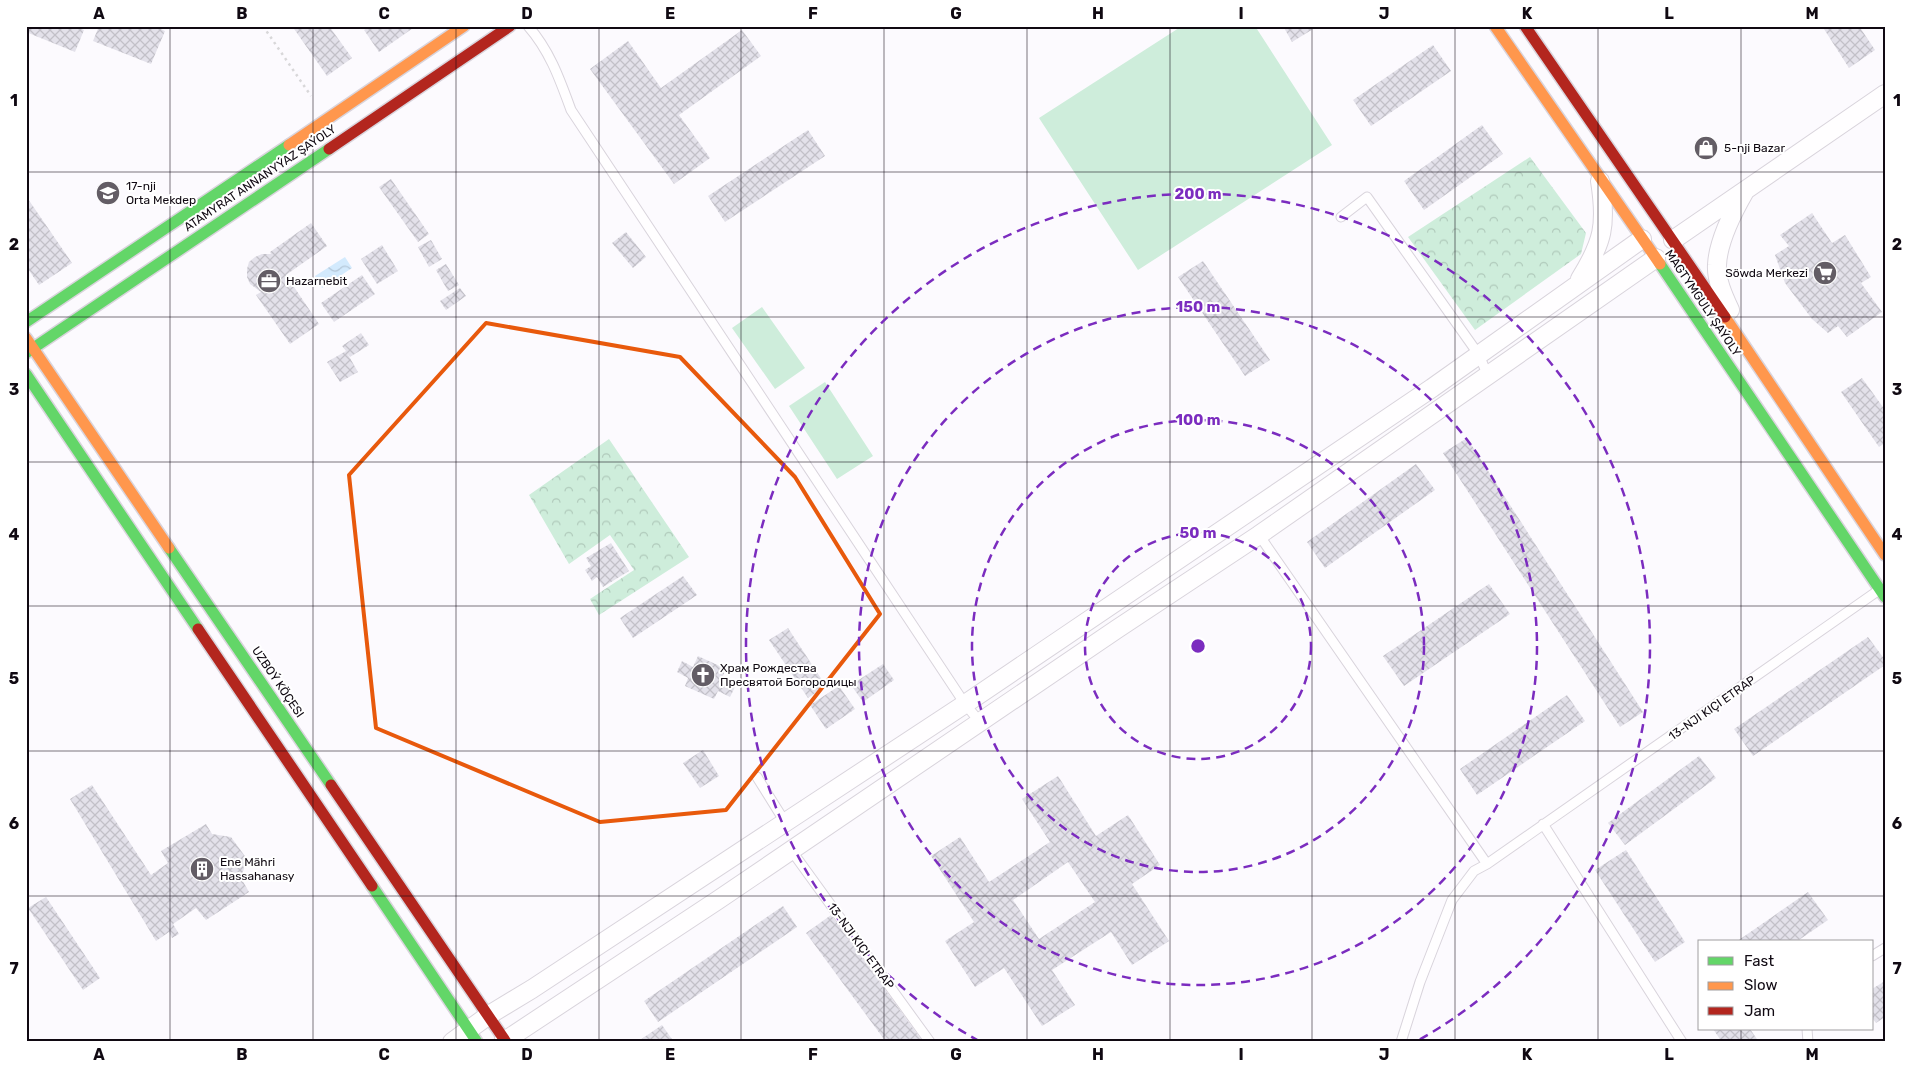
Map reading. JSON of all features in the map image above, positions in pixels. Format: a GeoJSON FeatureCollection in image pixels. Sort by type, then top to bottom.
{"type":"FeatureCollection","features":[{"type":"Feature","properties":{"kind":"street","name":"ATAMYRAT ANNANYÝAZ ŞAÝOLY"},"geometry":{"type":"LineString","coordinates":[[26,322],[464,26]]}},
{"type":"Feature","properties":{"kind":"street","name":"ATAMYRAT ANNANYÝAZ ŞAÝOLY"},"geometry":{"type":"LineString","coordinates":[[30,351],[510,26]]}},
{"type":"Feature","properties":{"kind":"street","name":"MAGTYMGULY ŞAÝOLY"},"geometry":{"type":"LineString","coordinates":[[1495,26],[1656,258],[1882,593]]}},
{"type":"Feature","properties":{"kind":"street","name":"MAGTYMGULY ŞAÝOLY"},"geometry":{"type":"LineString","coordinates":[[1526,26],[1742,341],[1885,555]]}},
{"type":"Feature","properties":{"kind":"street"},"geometry":{"type":"LineString","coordinates":[[1673,240],[1885,94]]}},
{"type":"Feature","properties":{"kind":"street"},"geometry":{"type":"LineString","coordinates":[[1576,286],[1599,244],[1604,224],[1600,178]]}},
{"type":"Feature","properties":{"kind":"street"},"geometry":{"type":"LineString","coordinates":[[1742,341],[1722,292],[1717,265],[1725,233],[1746,189]]}},
{"type":"Feature","properties":{"kind":"street"},"geometry":{"type":"LineString","coordinates":[[452,1042],[473,1036],[489,1016],[966,704],[1479,355],[1642,239]]}},
{"type":"Feature","properties":{"kind":"street"},"geometry":{"type":"LineString","coordinates":[[505,1041],[1259,535],[1656,258]]}},
{"type":"Feature","properties":{"kind":"street","name":"UZBOÝ KÖÇESI"},"geometry":{"type":"LineString","coordinates":[[26,338],[30,351],[505,1041]]}},
{"type":"Feature","properties":{"kind":"street"},"geometry":{"type":"LineString","coordinates":[[26,374],[473,1036]]}},
{"type":"Feature","properties":{"kind":"lane"},"geometry":{"type":"LineString","coordinates":[[528,26],[555,66],[571,110],[966,704],[980,722]]}},
{"type":"Feature","properties":{"kind":"lane"},"geometry":{"type":"LineString","coordinates":[[1341,217],[1367,197],[1479,355],[1488,377]]}},
{"type":"Feature","properties":{"kind":"lane"},"geometry":{"type":"LineString","coordinates":[[1259,535],[1487,864]]}},
{"type":"Feature","properties":{"kind":"lane","name":"13-NJI KIÇI ETRAP"},"geometry":{"type":"LineString","coordinates":[[1401,1042],[1420,982],[1452,900],[1474,871],[1487,864],[1882,593]]}},
{"type":"Feature","properties":{"kind":"lane"},"geometry":{"type":"LineString","coordinates":[[757,777],[786,822]]}},
{"type":"Feature","properties":{"kind":"lane"},"geometry":{"type":"LineString","coordinates":[[1543,824],[1682,1042]]}},
{"type":"Feature","properties":{"kind":"lane","name":"13-NJI KIÇI ETRAP"},"geometry":{"type":"LineString","coordinates":[[792,850],[930,1042]]}},
{"type":"Feature","properties":{"kind":"lane"},"geometry":{"type":"LineString","coordinates":[[1874,955],[1885,948]]}},
{"type":"Feature","properties":{"kind":"path"},"geometry":{"type":"LineString","coordinates":[[263,26],[311,96]]}},
{"type":"Feature","properties":{"kind":"highlighted area"},"geometry":{"type":"Polygon","coordinates":[[[486,323],[680,357],[795,477],[880,614],[726,810],[600,822],[376,728],[349,475],[486,323]]]}},
{"type":"Feature","properties":{"kind":"green space"},"geometry":{"type":"Polygon","coordinates":[[[1182,26],[1255,26],[1332,145],[1138,270],[1039,118],[1182,26]]]}},
{"type":"Feature","properties":{"kind":"green space"},"geometry":{"type":"Polygon","coordinates":[[[1530,157],[1586,233],[1581,254],[1475,330],[1408,237],[1530,157]]]}},
{"type":"Feature","properties":{"kind":"green space"},"geometry":{"type":"Polygon","coordinates":[[[762,307],[805,368],[775,389],[732,328],[762,307]]]}},
{"type":"Feature","properties":{"kind":"green space"},"geometry":{"type":"Polygon","coordinates":[[[825,382],[873,456],[837,479],[789,406],[825,382]]]}},
{"type":"Feature","properties":{"kind":"green space"},"geometry":{"type":"Polygon","coordinates":[[[609,439],[689,557],[599,615],[590,599],[634,570],[610,535],[569,564],[529,495],[609,439]]]}},
{"type":"Feature","properties":{"kind":"water"},"geometry":{"type":"Polygon","coordinates":[[[345,257],[352,268],[322,288],[315,276],[345,257]]]}},
{"type":"Feature","properties":{"kind":"building"},"geometry":{"type":"Polygon","coordinates":[[[26,26],[75,26],[84,30],[75,52],[26,32],[26,26]]]}},
{"type":"Feature","properties":{"kind":"building"},"geometry":{"type":"Polygon","coordinates":[[[99,26],[154,26],[165,31],[151,64],[93,41],[99,26]]]}},
{"type":"Feature","properties":{"kind":"building"},"geometry":{"type":"Polygon","coordinates":[[[292,26],[329,26],[352,58],[327,76],[292,26]]]}},
{"type":"Feature","properties":{"kind":"building"},"geometry":{"type":"Polygon","coordinates":[[[370,26],[416,26],[379,52],[364,30],[370,26]]]}},
{"type":"Feature","properties":{"kind":"building"},"geometry":{"type":"Polygon","coordinates":[[[1283,26],[1318,26],[1292,42],[1283,26]]]}},
{"type":"Feature","properties":{"kind":"building"},"geometry":{"type":"Polygon","coordinates":[[[1822,26],[1859,26],[1875,50],[1849,68],[1822,26]]]}},
{"type":"Feature","properties":{"kind":"building"},"geometry":{"type":"Polygon","coordinates":[[[742,30],[761,56],[679,115],[710,158],[674,184],[590,69],[628,41],[661,88],[742,30]]]}},
{"type":"Feature","properties":{"kind":"building"},"geometry":{"type":"Polygon","coordinates":[[[1433,45],[1451,71],[1371,126],[1353,100],[1433,45]]]}},
{"type":"Feature","properties":{"kind":"building"},"geometry":{"type":"Polygon","coordinates":[[[1482,125],[1503,154],[1424,210],[1404,181],[1482,125]]]}},
{"type":"Feature","properties":{"kind":"building"},"geometry":{"type":"Polygon","coordinates":[[[808,130],[825,156],[725,222],[708,196],[808,130]]]}},
{"type":"Feature","properties":{"kind":"building"},"geometry":{"type":"Polygon","coordinates":[[[391,179],[429,234],[418,242],[379,187],[391,179]]]}},
{"type":"Feature","properties":{"kind":"building"},"geometry":{"type":"Polygon","coordinates":[[[26,196],[72,263],[39,285],[26,266],[26,196]]]}},
{"type":"Feature","properties":{"kind":"building","name":"Söwda Merkezi"},"geometry":{"type":"Polygon","coordinates":[[[1812,213],[1832,243],[1845,235],[1871,277],[1861,283],[1882,312],[1847,337],[1838,326],[1828,333],[1812,319],[1785,283],[1775,255],[1789,246],[1780,235],[1812,213]]]}},
{"type":"Feature","properties":{"kind":"building","name":"Hazarnebit"},"geometry":{"type":"Polygon","coordinates":[[[311,223],[327,246],[286,275],[319,324],[290,344],[256,295],[261,292],[250,284],[247,277],[247,269],[249,262],[255,257],[262,254],[271,254],[270,252],[311,223]]]}},
{"type":"Feature","properties":{"kind":"building"},"geometry":{"type":"Polygon","coordinates":[[[626,232],[646,257],[633,268],[612,243],[626,232]]]}},
{"type":"Feature","properties":{"kind":"building"},"geometry":{"type":"Polygon","coordinates":[[[431,240],[442,259],[429,267],[418,247],[431,240]]]}},
{"type":"Feature","properties":{"kind":"building"},"geometry":{"type":"Polygon","coordinates":[[[382,245],[398,271],[377,284],[361,259],[382,245]]]}},
{"type":"Feature","properties":{"kind":"building"},"geometry":{"type":"Polygon","coordinates":[[[1203,261],[1270,360],[1245,376],[1178,277],[1203,261]]]}},
{"type":"Feature","properties":{"kind":"building"},"geometry":{"type":"Polygon","coordinates":[[[446,264],[459,285],[448,291],[436,270],[446,264]]]}},
{"type":"Feature","properties":{"kind":"building"},"geometry":{"type":"Polygon","coordinates":[[[362,275],[375,294],[334,322],[321,303],[362,275]]]}},
{"type":"Feature","properties":{"kind":"building"},"geometry":{"type":"Polygon","coordinates":[[[460,288],[466,296],[446,310],[440,301],[460,288]]]}},
{"type":"Feature","properties":{"kind":"building"},"geometry":{"type":"Polygon","coordinates":[[[361,333],[369,345],[350,357],[347,353],[358,372],[340,382],[327,362],[346,351],[342,346],[361,333]]]}},
{"type":"Feature","properties":{"kind":"building"},"geometry":{"type":"Polygon","coordinates":[[[1862,378],[1885,410],[1885,443],[1879,447],[1841,392],[1862,378]]]}},
{"type":"Feature","properties":{"kind":"building"},"geometry":{"type":"Polygon","coordinates":[[[1467,438],[1643,712],[1620,727],[1443,453],[1467,438]]]}},
{"type":"Feature","properties":{"kind":"building"},"geometry":{"type":"Polygon","coordinates":[[[1416,464],[1435,490],[1325,568],[1307,542],[1416,464]]]}},
{"type":"Feature","properties":{"kind":"building"},"geometry":{"type":"Polygon","coordinates":[[[611,543],[629,571],[603,587],[597,577],[592,581],[585,570],[591,566],[586,558],[611,543]]]}},
{"type":"Feature","properties":{"kind":"building"},"geometry":{"type":"Polygon","coordinates":[[[683,576],[697,595],[633,638],[620,618],[683,576]]]}},
{"type":"Feature","properties":{"kind":"building"},"geometry":{"type":"Polygon","coordinates":[[[1489,584],[1510,614],[1404,686],[1383,656],[1489,584]]]}},
{"type":"Feature","properties":{"kind":"building"},"geometry":{"type":"Polygon","coordinates":[[[788,628],[826,686],[808,698],[769,640],[788,628]]]}},
{"type":"Feature","properties":{"kind":"building"},"geometry":{"type":"Polygon","coordinates":[[[1868,637],[1885,660],[1885,665],[1753,756],[1734,729],[1868,637]]]}},
{"type":"Feature","properties":{"kind":"building","name":"Храм Рождества Пресвятой Богородицы"},"geometry":{"type":"Polygon","coordinates":[[[698,656],[726,669],[721,680],[735,687],[730,697],[718,691],[714,699],[685,686],[688,678],[677,672],[682,661],[693,667],[698,656]]]}},
{"type":"Feature","properties":{"kind":"building"},"geometry":{"type":"Polygon","coordinates":[[[883,664],[894,680],[863,702],[851,685],[883,664]]]}},
{"type":"Feature","properties":{"kind":"building"},"geometry":{"type":"Polygon","coordinates":[[[839,686],[855,709],[826,729],[810,705],[839,686]]]}},
{"type":"Feature","properties":{"kind":"building"},"geometry":{"type":"Polygon","coordinates":[[[1567,695],[1585,721],[1477,795],[1460,769],[1567,695]]]}},
{"type":"Feature","properties":{"kind":"building"},"geometry":{"type":"Polygon","coordinates":[[[703,750],[719,776],[700,788],[683,763],[703,750]]]}},
{"type":"Feature","properties":{"kind":"building"},"geometry":{"type":"Polygon","coordinates":[[[1699,756],[1716,778],[1625,845],[1608,823],[1699,756]]]}},
{"type":"Feature","properties":{"kind":"building"},"geometry":{"type":"Polygon","coordinates":[[[1058,776],[1096,836],[1128,815],[1160,865],[1132,884],[1169,941],[1132,965],[1111,932],[1052,970],[1075,1005],[1042,1026],[1004,968],[975,987],[945,941],[974,922],[931,856],[960,837],[989,882],[1050,842],[1022,799],[1058,776]],[[1068,862],[1013,900],[1039,939],[1095,902],[1068,862]]]}},
{"type":"Feature","properties":{"kind":"building","name":"Ene Mähri Hassahanasy"},"geometry":{"type":"Polygon","coordinates":[[[92,785],[151,875],[168,863],[161,851],[206,824],[212,834],[231,837],[247,859],[241,878],[249,892],[206,920],[196,908],[173,924],[179,934],[172,938],[169,932],[156,941],[70,799],[92,785]]]}},
{"type":"Feature","properties":{"kind":"building"},"geometry":{"type":"Polygon","coordinates":[[[1626,850],[1685,942],[1655,962],[1595,870],[1626,850]]]}},
{"type":"Feature","properties":{"kind":"building"},"geometry":{"type":"Polygon","coordinates":[[[1808,892],[1828,920],[1799,940],[1739,940],[1808,892]]]}},
{"type":"Feature","properties":{"kind":"building"},"geometry":{"type":"Polygon","coordinates":[[[46,897],[100,978],[83,990],[28,908],[46,897]]]}},
{"type":"Feature","properties":{"kind":"building"},"geometry":{"type":"Polygon","coordinates":[[[783,906],[797,927],[658,1022],[644,1001],[783,906]]]}},
{"type":"Feature","properties":{"kind":"building"},"geometry":{"type":"Polygon","coordinates":[[[831,915],[923,1042],[886,1042],[806,933],[831,915]]]}},
{"type":"Feature","properties":{"kind":"building"},"geometry":{"type":"Polygon","coordinates":[[[1885,981],[1885,1017],[1876,1023],[1874,1020],[1874,988],[1885,981]]]}},
{"type":"Feature","properties":{"kind":"building"},"geometry":{"type":"Polygon","coordinates":[[[662,1025],[674,1042],[637,1042],[662,1025]]]}},
{"type":"Feature","properties":{"kind":"building"},"geometry":{"type":"Polygon","coordinates":[[[1714,1030],[1751,1030],[1759,1042],[1722,1042],[1714,1030]]]}},
{"type":"Feature","properties":{"kind":"traffic: fast"},"geometry":{"type":"LineString","coordinates":[[26,322],[289,145]]}},
{"type":"Feature","properties":{"kind":"traffic: fast"},"geometry":{"type":"LineString","coordinates":[[26,353],[329,149]]}},
{"type":"Feature","properties":{"kind":"traffic: fast"},"geometry":{"type":"LineString","coordinates":[[1660,264],[1885,597]]}},
{"type":"Feature","properties":{"kind":"traffic: fast"},"geometry":{"type":"LineString","coordinates":[[26,374],[198,629]]}},
{"type":"Feature","properties":{"kind":"traffic: fast"},"geometry":{"type":"LineString","coordinates":[[169,548],[331,785]]}},
{"type":"Feature","properties":{"kind":"traffic: fast"},"geometry":{"type":"LineString","coordinates":[[372,886],[477,1042]]}},
{"type":"Feature","properties":{"kind":"traffic: slow"},"geometry":{"type":"LineString","coordinates":[[289,145],[464,26]]}},
{"type":"Feature","properties":{"kind":"traffic: slow"},"geometry":{"type":"LineString","coordinates":[[1495,26],[1660,264]]}},
{"type":"Feature","properties":{"kind":"traffic: slow"},"geometry":{"type":"LineString","coordinates":[[1725,317],[1885,555]]}},
{"type":"Feature","properties":{"kind":"traffic: slow"},"geometry":{"type":"LineString","coordinates":[[26,338],[169,548]]}},
{"type":"Feature","properties":{"kind":"traffic: jam"},"geometry":{"type":"LineString","coordinates":[[329,149],[510,26]]}},
{"type":"Feature","properties":{"kind":"traffic: jam"},"geometry":{"type":"LineString","coordinates":[[1525,26],[1725,317]]}},
{"type":"Feature","properties":{"kind":"traffic: jam"},"geometry":{"type":"LineString","coordinates":[[198,629],[372,886]]}},
{"type":"Feature","properties":{"kind":"traffic: jam"},"geometry":{"type":"LineString","coordinates":[[331,785],[506,1042]]}},
{"type":"Feature","properties":{"kind":"place","name":"5-nji Bazar"},"geometry":{"type":"Point","coordinates":[1706,148]}},
{"type":"Feature","properties":{"kind":"place","name":"17-nji Orta Mekdep"},"geometry":{"type":"Point","coordinates":[108,193]}},
{"type":"Feature","properties":{"kind":"place","name":"Söwda Merkezi"},"geometry":{"type":"Point","coordinates":[1825,273]}},
{"type":"Feature","properties":{"kind":"place","name":"Hazarnebit"},"geometry":{"type":"Point","coordinates":[269,281]}},
{"type":"Feature","properties":{"kind":"place","name":"Храм Рождества Пресвятой Богородицы"},"geometry":{"type":"Point","coordinates":[703,675]}},
{"type":"Feature","properties":{"kind":"place","name":"Ene Mähri Hassahanasy"},"geometry":{"type":"Point","coordinates":[202,869]}}]}
